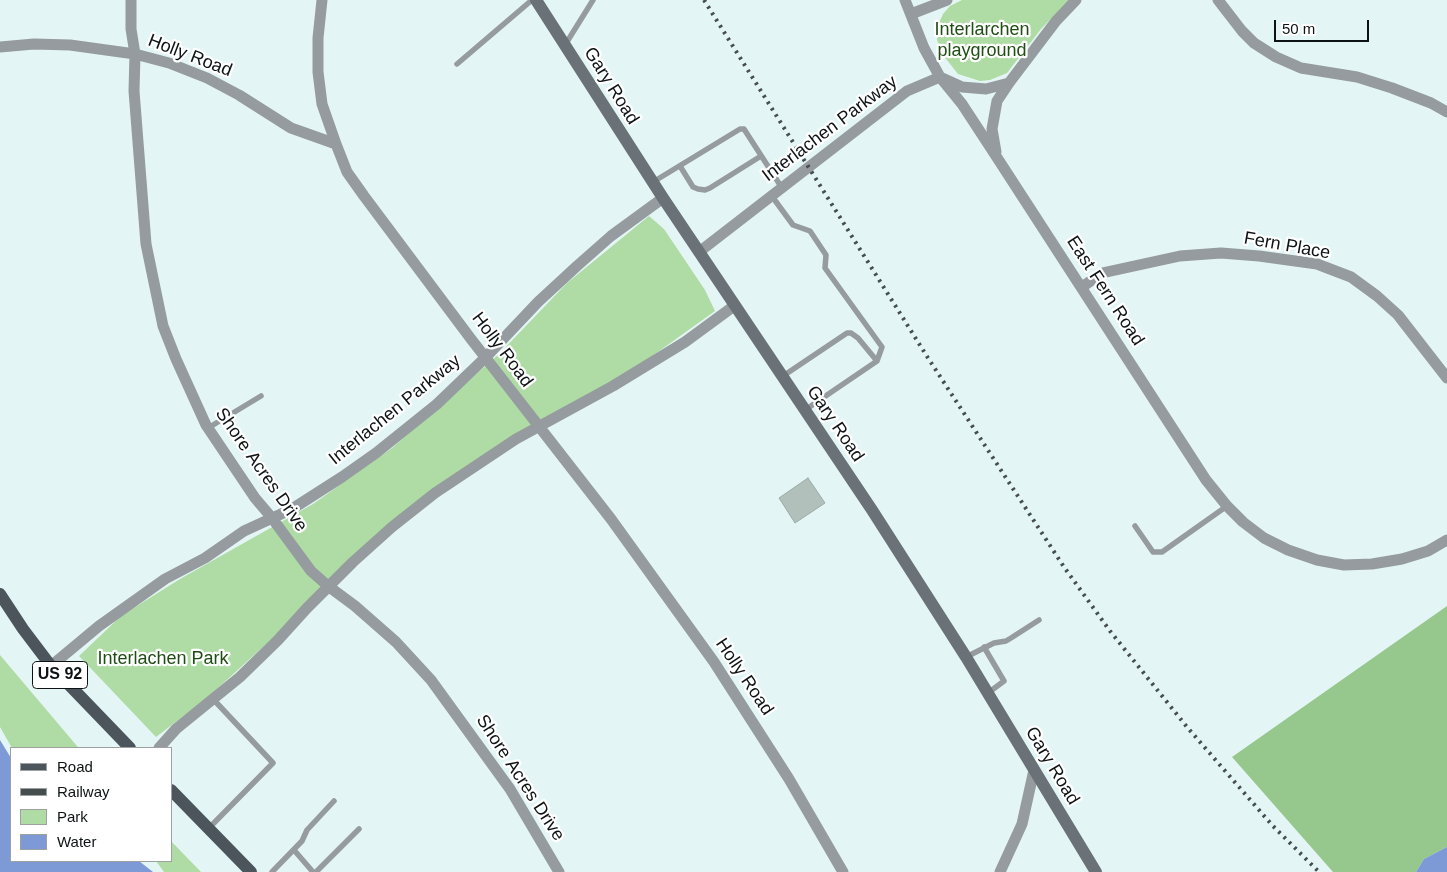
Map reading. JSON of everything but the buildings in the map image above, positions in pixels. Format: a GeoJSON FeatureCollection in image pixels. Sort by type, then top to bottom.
{"type":"FeatureCollection","features":[{"type":"Feature","properties":{"kind":"main road","name":"Gary Road"},"geometry":{"type":"LineString","coordinates":[[534,0],[734,306],[872,510],[966,657],[1096,872]]}},
{"type":"Feature","properties":{"kind":"main road","name":"US 92"},"geometry":{"type":"LineString","coordinates":[[0,594],[51,666],[129,747]]}},
{"type":"Feature","properties":{"kind":"main road"},"geometry":{"type":"LineString","coordinates":[[172,791],[251,872]]}},
{"type":"Feature","properties":{"kind":"street","name":"Shore Acres Drive"},"geometry":{"type":"LineString","coordinates":[[131,0],[131,30],[135,54],[134,91],[146,244],[163,326],[208,428],[255,498],[312,571],[396,642],[430,680],[510,789],[559,872]]}},
{"type":"Feature","properties":{"kind":"street"},"geometry":{"type":"LineString","coordinates":[[322,0],[318,38],[318,72],[322,104],[336,144]]}},
{"type":"Feature","properties":{"kind":"street","name":"East Fern Road"},"geometry":{"type":"LineString","coordinates":[[905,0],[924,48],[940,77],[962,104],[1206,480],[1243,522],[1264,538],[1288,550],[1318,560],[1344,565],[1372,564],[1402,559],[1428,551],[1447,540]]}},
{"type":"Feature","properties":{"kind":"street"},"geometry":{"type":"LineString","coordinates":[[911,14],[947,0]]}},
{"type":"Feature","properties":{"kind":"street"},"geometry":{"type":"LineString","coordinates":[[996,156],[992,129],[997,101],[1009,82],[1056,21],[1076,0]]}},
{"type":"Feature","properties":{"kind":"street"},"geometry":{"type":"LineString","coordinates":[[1218,0],[1254,43],[1276,57],[1302,68],[1357,78],[1392,88],[1431,103],[1447,112]]}},
{"type":"Feature","properties":{"kind":"street","name":"Holly Road"},"geometry":{"type":"LineString","coordinates":[[0,47],[34,44],[70,45],[135,54],[169,63],[207,78],[239,95],[291,128],[336,144],[347,172],[627,541],[714,662],[789,778],[843,872]]}},
{"type":"Feature","properties":{"kind":"street"},"geometry":{"type":"LineString","coordinates":[[940,77],[962,86],[986,89],[1009,82]]}},
{"type":"Feature","properties":{"kind":"street","name":"Interlachen Parkway"},"geometry":{"type":"LineString","coordinates":[[699,252],[907,91],[940,77]]}},
{"type":"Feature","properties":{"kind":"street","name":"Interlachen Parkway"},"geometry":{"type":"LineString","coordinates":[[51,666],[99,626],[165,579],[205,558],[244,531],[292,509],[376,453],[437,404],[486,357],[538,302],[577,266],[612,236],[663,198]]}},
{"type":"Feature","properties":{"kind":"street","name":"Fern Place"},"geometry":{"type":"LineString","coordinates":[[1082,287],[1102,274],[1180,256],[1230,254],[1317,264],[1351,277],[1378,296],[1398,315],[1447,378]]}},
{"type":"Feature","properties":{"kind":"street"},"geometry":{"type":"LineString","coordinates":[[160,747],[176,729],[213,699],[278,640],[328,586],[392,527],[476,465],[539,426],[613,386],[677,346],[734,306]]}},
{"type":"Feature","properties":{"kind":"street"},"geometry":{"type":"LineString","coordinates":[[1000,872],[1022,824],[1034,770]]}},
{"type":"Feature","properties":{"kind":"lane"},"geometry":{"type":"LineString","coordinates":[[457,64],[534,0]]}},
{"type":"Feature","properties":{"kind":"lane"},"geometry":{"type":"LineString","coordinates":[[565,46],[593,0]]}},
{"type":"Feature","properties":{"kind":"lane"},"geometry":{"type":"LineString","coordinates":[[653,183],[740,129],[744,129],[782,188]]}},
{"type":"Feature","properties":{"kind":"lane"},"geometry":{"type":"LineString","coordinates":[[680,166],[693,187],[698,190],[705,190],[761,156]]}},
{"type":"Feature","properties":{"kind":"lane"},"geometry":{"type":"LineString","coordinates":[[771,195],[793,225],[810,232],[826,255],[825,268],[882,347],[878,361],[805,410]]}},
{"type":"Feature","properties":{"kind":"lane"},"geometry":{"type":"LineString","coordinates":[[782,377],[847,333],[858,338],[878,361]]}},
{"type":"Feature","properties":{"kind":"lane"},"geometry":{"type":"LineString","coordinates":[[208,428],[261,396]]}},
{"type":"Feature","properties":{"kind":"lane"},"geometry":{"type":"LineString","coordinates":[[1135,526],[1153,552],[1162,552],[1227,506]]}},
{"type":"Feature","properties":{"kind":"lane"},"geometry":{"type":"LineString","coordinates":[[966,657],[984,647],[1006,641],[1039,620]]}},
{"type":"Feature","properties":{"kind":"lane"},"geometry":{"type":"LineString","coordinates":[[984,647],[1004,681],[988,693]]}},
{"type":"Feature","properties":{"kind":"lane"},"geometry":{"type":"LineString","coordinates":[[209,828],[273,763],[213,699]]}},
{"type":"Feature","properties":{"kind":"lane"},"geometry":{"type":"LineString","coordinates":[[272,872],[302,841],[307,830],[334,801]]}},
{"type":"Feature","properties":{"kind":"lane"},"geometry":{"type":"LineString","coordinates":[[294,850],[315,872],[359,829]]}},
{"type":"Feature","properties":{"kind":"green space","name":"Interlarchen playground"},"geometry":{"type":"Polygon","coordinates":[[[962,0],[1069,0],[1041,29],[1007,73],[990,80],[980,81],[958,74],[943,55],[937,40],[939,23],[943,14],[950,6],[962,0]]]}},
{"type":"Feature","properties":{"kind":"green space","name":"Interlachen Park"},"geometry":{"type":"Polygon","coordinates":[[[649,216],[664,229],[705,290],[715,311],[641,364],[437,488],[207,698],[156,737],[79,656],[121,616],[180,579],[313,504],[392,448],[500,353],[567,283],[649,216]]]}},
{"type":"Feature","properties":{"kind":"green space"},"geometry":{"type":"Polygon","coordinates":[[[1447,606],[1447,847],[1424,859],[1416,872],[1333,872],[1232,757],[1447,606]]]}},
{"type":"Feature","properties":{"kind":"green space"},"geometry":{"type":"Polygon","coordinates":[[[0,655],[78,747],[11,747],[0,727],[0,655]]]}},
{"type":"Feature","properties":{"kind":"green space"},"geometry":{"type":"Polygon","coordinates":[[[172,842],[201,872],[164,872],[157,862],[172,862],[172,842]]]}},
{"type":"Feature","properties":{"kind":"water"},"geometry":{"type":"Polygon","coordinates":[[[0,740],[10,756],[10,862],[140,862],[153,872],[0,872],[0,740]]]}},
{"type":"Feature","properties":{"kind":"water"},"geometry":{"type":"Polygon","coordinates":[[[1447,847],[1447,872],[1416,872],[1424,859],[1447,847]]]}},
{"type":"Feature","properties":{"kind":"railway"},"geometry":{"type":"LineString","coordinates":[[704,0],[928,358],[1064,567],[1110,631],[1187,727],[1272,825],[1319,872]]}}]}
